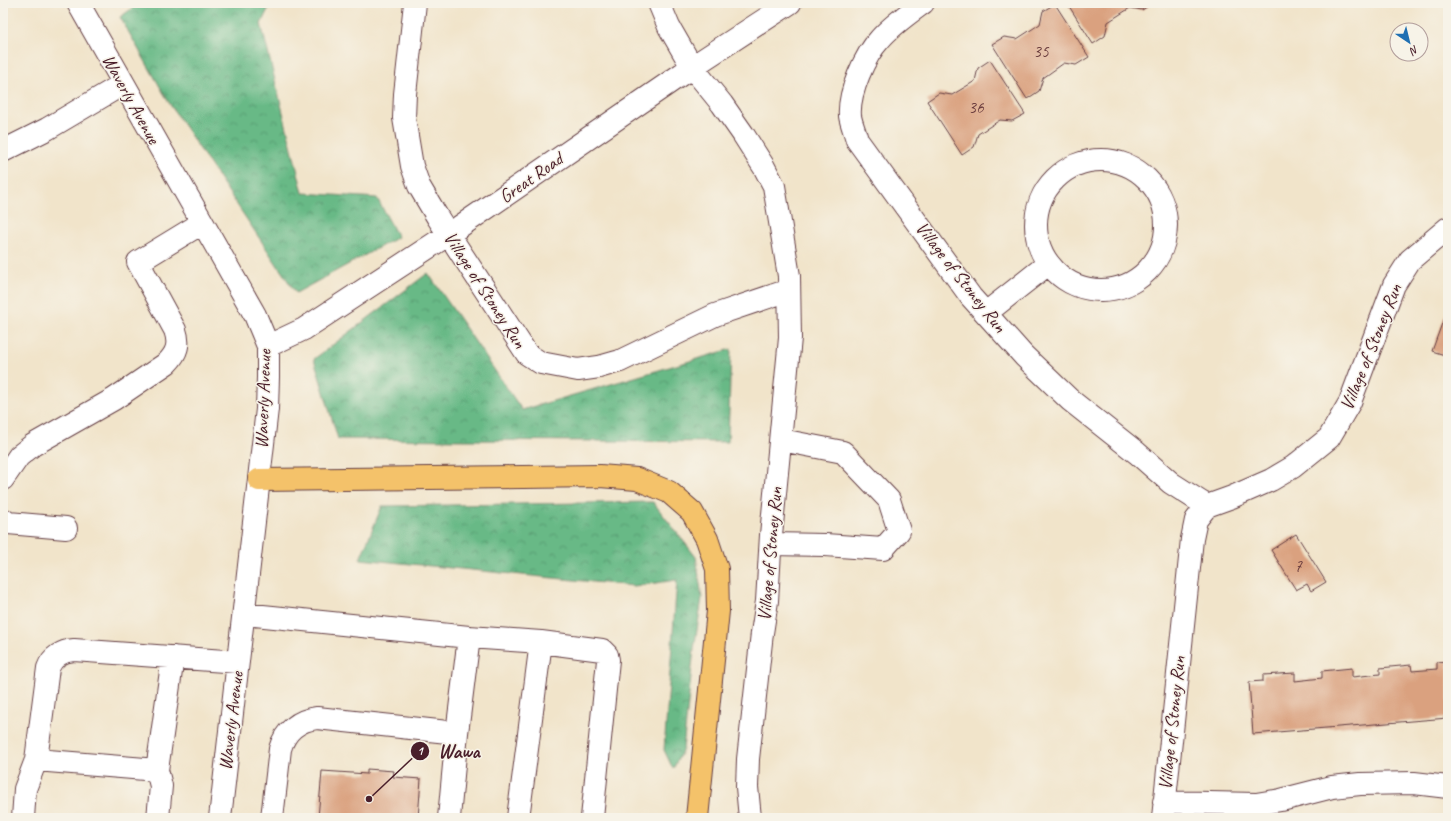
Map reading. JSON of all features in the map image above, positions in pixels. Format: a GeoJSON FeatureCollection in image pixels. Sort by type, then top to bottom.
{"type":"FeatureCollection","features":[{"type":"Feature","properties":{"kind":"highway"},"geometry":{"type":"LineString","coordinates":[[259,480],[600,476],[637,479],[668,492],[692,512],[707,540],[717,569],[718,611],[697,818]]}},
{"type":"Feature","properties":{"kind":"street","name":"Waverly Avenue"},"geometry":{"type":"LineString","coordinates":[[78,3],[255,315],[268,346],[267,409],[220,818]]}},
{"type":"Feature","properties":{"kind":"street","name":"Village of Stoney Run"},"geometry":{"type":"LineString","coordinates":[[415,3],[404,94],[404,118],[412,166],[419,186],[527,354],[541,363],[578,370],[599,367],[620,361],[715,315],[789,290]]}},
{"type":"Feature","properties":{"kind":"street","name":"Village of Stoney Run"},"geometry":{"type":"LineString","coordinates":[[658,3],[692,67],[722,104],[743,134],[774,186],[789,276],[790,338],[767,601],[748,759],[747,787],[750,818]]}},
{"type":"Feature","properties":{"kind":"street","name":"Great Road"},"geometry":{"type":"LineString","coordinates":[[268,346],[304,329],[449,234],[692,67],[790,3]]}},
{"type":"Feature","properties":{"kind":"street","name":"Village of Stoney Run"},"geometry":{"type":"LineString","coordinates":[[923,3],[900,20],[879,39],[863,64],[853,89],[850,115],[857,140],[971,296],[1030,361],[1070,400],[1132,449],[1171,483],[1207,506]]}},
{"type":"Feature","properties":{"kind":"street"},"geometry":{"type":"LineString","coordinates":[[3,151],[47,129],[123,84]]}},
{"type":"Feature","properties":{"kind":"street"},"geometry":{"type":"LineString","coordinates":[[1093,160],[1114,161],[1133,168],[1150,180],[1161,198],[1166,218],[1165,239],[1157,258],[1144,274],[1126,285],[1106,290],[1086,288],[1065,280],[1048,264],[1038,244],[1035,221],[1041,199],[1053,180],[1071,167],[1093,160]]}},
{"type":"Feature","properties":{"kind":"street"},"geometry":{"type":"LineString","coordinates":[[3,479],[19,456],[33,445],[114,399],[167,364],[174,357],[178,338],[175,330],[138,262],[202,223]]}},
{"type":"Feature","properties":{"kind":"street","name":"Village of Stoney Run"},"geometry":{"type":"LineString","coordinates":[[1446,233],[1410,260],[1394,285],[1350,402],[1330,438],[1293,467],[1271,480],[1207,506],[1196,520],[1192,539],[1163,810],[1256,804],[1281,800],[1332,787],[1360,784],[1414,783],[1448,787]]}},
{"type":"Feature","properties":{"kind":"street"},"geometry":{"type":"LineString","coordinates":[[986,313],[1048,264]]}},
{"type":"Feature","properties":{"kind":"street"},"geometry":{"type":"LineString","coordinates":[[771,544],[825,545],[883,549],[899,531],[889,500],[843,452],[781,440]]}},
{"type":"Feature","properties":{"kind":"street"},"geometry":{"type":"LineString","coordinates":[[3,519],[8,523],[66,528]]}},
{"type":"Feature","properties":{"kind":"street"},"geometry":{"type":"LineString","coordinates":[[244,614],[469,637],[541,642],[600,649],[604,651],[608,660],[592,818]]}},
{"type":"Feature","properties":{"kind":"street"},"geometry":{"type":"LineString","coordinates":[[449,818],[457,733],[469,637]]}},
{"type":"Feature","properties":{"kind":"street"},"geometry":{"type":"LineString","coordinates":[[518,818],[541,642]]}},
{"type":"Feature","properties":{"kind":"street"},"geometry":{"type":"LineString","coordinates":[[23,818],[26,789],[36,760],[48,668],[50,662],[58,655],[63,652],[74,650],[238,662]]}},
{"type":"Feature","properties":{"kind":"street"},"geometry":{"type":"LineString","coordinates":[[158,818],[161,786],[157,770],[173,657]]}},
{"type":"Feature","properties":{"kind":"street"},"geometry":{"type":"LineString","coordinates":[[272,818],[282,740],[286,733],[302,722],[317,718],[457,733]]}},
{"type":"Feature","properties":{"kind":"street"},"geometry":{"type":"LineString","coordinates":[[36,760],[157,770]]}},
{"type":"Feature","properties":{"kind":"green space"},"geometry":{"type":"Polygon","coordinates":[[[140,3],[271,3],[261,24],[303,193],[377,198],[398,237],[296,293],[171,106],[120,17],[140,3]]]}},
{"type":"Feature","properties":{"kind":"green space"},"geometry":{"type":"Polygon","coordinates":[[[428,273],[522,410],[731,349],[728,442],[338,439],[314,359],[428,273]]]}},
{"type":"Feature","properties":{"kind":"green space"},"geometry":{"type":"Polygon","coordinates":[[[653,502],[696,557],[702,598],[694,649],[683,749],[673,769],[664,750],[677,580],[634,586],[360,559],[382,506],[653,502]]]}},
{"type":"Feature","properties":{"kind":"building"},"geometry":{"type":"Polygon","coordinates":[[[1067,3],[1153,3],[1142,10],[1130,8],[1108,22],[1105,36],[1093,44],[1067,3]]]}},
{"type":"Feature","properties":{"kind":"building"},"geometry":{"type":"Polygon","coordinates":[[[1055,4],[1089,57],[1076,65],[1064,63],[1043,78],[1039,91],[1027,99],[992,44],[1004,37],[1017,39],[1040,24],[1043,11],[1055,4]]]}},
{"type":"Feature","properties":{"kind":"building"},"geometry":{"type":"Polygon","coordinates":[[[990,60],[1025,114],[1012,121],[1000,120],[978,134],[974,147],[962,155],[927,101],[939,93],[952,95],[975,81],[978,68],[990,60]]]}},
{"type":"Feature","properties":{"kind":"building"},"geometry":{"type":"Polygon","coordinates":[[[1448,307],[1448,356],[1432,351],[1448,307]]]}},
{"type":"Feature","properties":{"kind":"building"},"geometry":{"type":"Polygon","coordinates":[[[1296,534],[1326,582],[1311,591],[1307,584],[1296,590],[1271,550],[1296,534]]]}},
{"type":"Feature","properties":{"kind":"building"},"geometry":{"type":"Polygon","coordinates":[[[1448,661],[1448,718],[1253,734],[1249,682],[1263,681],[1263,675],[1295,673],[1295,681],[1322,678],[1322,671],[1352,668],[1352,677],[1380,674],[1380,668],[1411,665],[1412,671],[1437,669],[1437,662],[1448,661]]]}},
{"type":"Feature","properties":{"kind":"building"},"geometry":{"type":"Polygon","coordinates":[[[367,769],[394,771],[393,777],[421,779],[418,818],[318,818],[322,771],[367,774],[367,769]]]}},
{"type":"Feature","properties":{"kind":"place","name":"Wawa"},"geometry":{"type":"Point","coordinates":[369,799]}}]}
